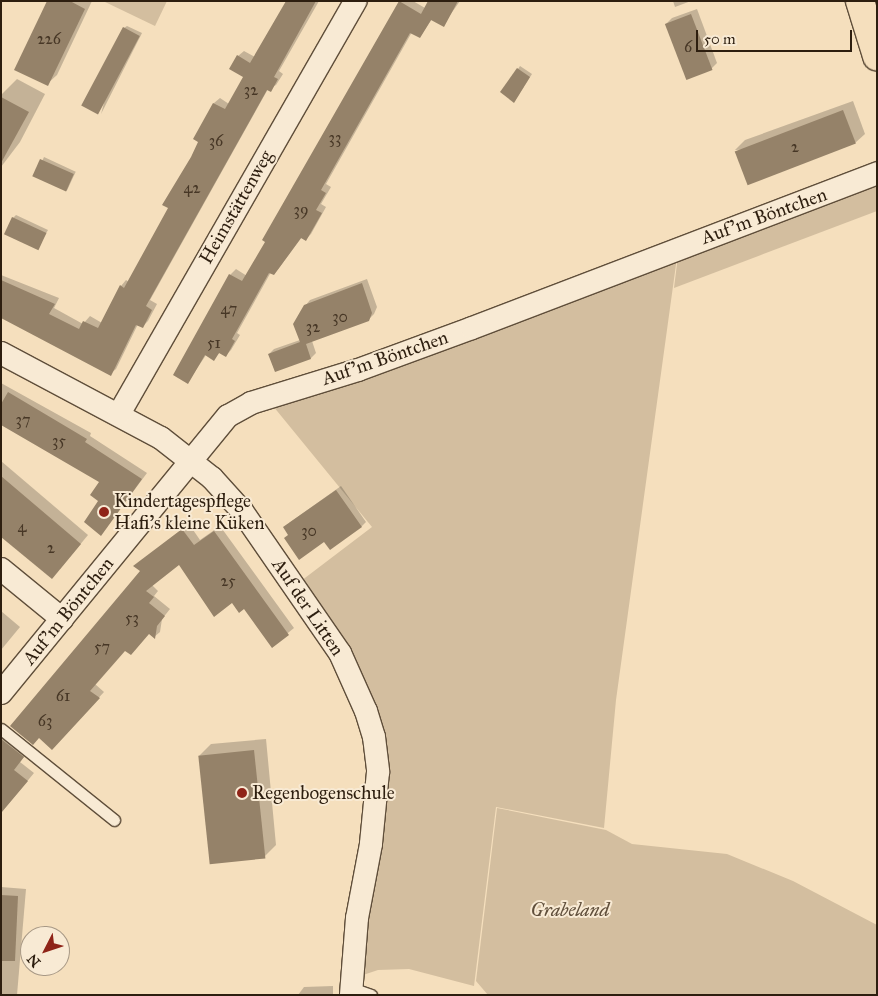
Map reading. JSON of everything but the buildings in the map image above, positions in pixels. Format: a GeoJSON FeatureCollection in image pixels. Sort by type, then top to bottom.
{"type":"FeatureCollection","features":[{"type":"Feature","properties":{"kind":"main road"},"geometry":{"type":"LineString","coordinates":[[860,1],[877,56]]}},
{"type":"Feature","properties":{"kind":"street","name":"Heimstättenweg"},"geometry":{"type":"LineString","coordinates":[[119,414],[356,1]]}},
{"type":"Feature","properties":{"kind":"street","name":"Auf'm Böntchen"},"geometry":{"type":"LineString","coordinates":[[1,693],[190,459],[228,416],[251,403],[358,370],[877,173]]}},
{"type":"Feature","properties":{"kind":"street","name":"Auf der Litten"},"geometry":{"type":"LineString","coordinates":[[1,353],[119,414],[190,459],[242,511],[340,653],[366,711],[374,737],[378,772],[371,844],[357,918],[358,992]]}},
{"type":"Feature","properties":{"kind":"street"},"geometry":{"type":"LineString","coordinates":[[1,569],[62,618]]}},
{"type":"Feature","properties":{"kind":"lane"},"geometry":{"type":"LineString","coordinates":[[1,729],[114,820]]}},
{"type":"Feature","properties":{"kind":"green space"},"geometry":{"type":"Polygon","coordinates":[[[103,1],[167,1],[155,26],[103,1]]]}},
{"type":"Feature","properties":{"kind":"green space"},"geometry":{"type":"Polygon","coordinates":[[[877,173],[877,211],[674,288],[679,248],[877,173]]]}},
{"type":"Feature","properties":{"kind":"green space"},"geometry":{"type":"Polygon","coordinates":[[[678,250],[616,700],[604,828],[496,807],[474,986],[409,969],[378,970],[363,975],[373,706],[297,584],[372,527],[273,406],[678,250]]]}},
{"type":"Feature","properties":{"kind":"green space","name":"Grabeland"},"geometry":{"type":"Polygon","coordinates":[[[497,808],[606,830],[632,844],[727,854],[793,881],[877,925],[877,995],[488,995],[476,981],[497,808]]]}},
{"type":"Feature","properties":{"kind":"place","name":"Kindertagespflege Hafi’s kleine Küken"},"geometry":{"type":"Point","coordinates":[104,512]}},
{"type":"Feature","properties":{"kind":"place","name":"Regenbogenschule"},"geometry":{"type":"Point","coordinates":[242,793]}}]}
